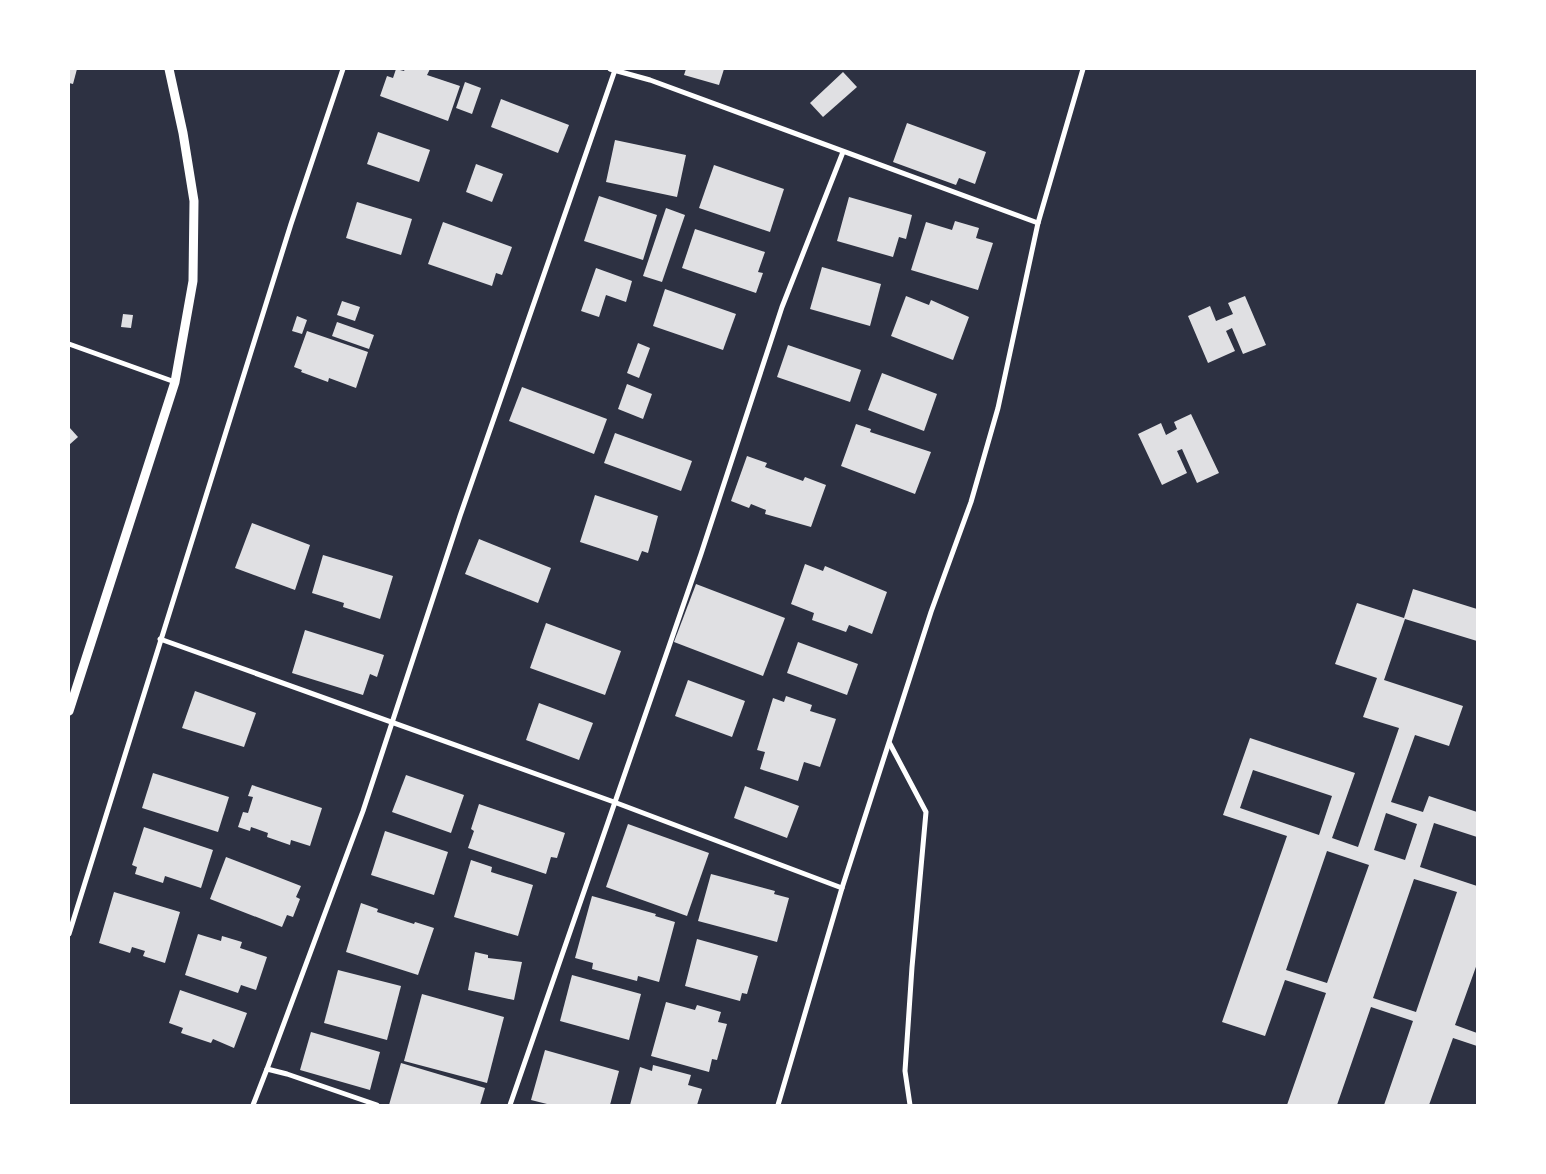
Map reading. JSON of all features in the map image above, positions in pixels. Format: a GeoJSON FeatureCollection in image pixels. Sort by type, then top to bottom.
{"type":"FeatureCollection","features":[{"type":"Feature","properties":{"kind":"street"},"geometry":{"type":"LineString","coordinates":[[69,711],[176,382],[193,281],[194,201],[183,134],[169,69]]}},
{"type":"Feature","properties":{"kind":"street"},"geometry":{"type":"LineString","coordinates":[[69,934],[291,224],[343,69]]}},
{"type":"Feature","properties":{"kind":"street"},"geometry":{"type":"LineString","coordinates":[[778,1105],[842,888],[982,464],[998,408],[1038,223],[1083,69]]}},
{"type":"Feature","properties":{"kind":"street"},"geometry":{"type":"LineString","coordinates":[[253,1105],[363,811],[460,516],[612,70],[650,80],[1038,223]]}},
{"type":"Feature","properties":{"kind":"street"},"geometry":{"type":"LineString","coordinates":[[510,1105],[701,554],[782,307],[843,152]]}},
{"type":"Feature","properties":{"kind":"street"},"geometry":{"type":"LineString","coordinates":[[69,344],[176,382]]}},
{"type":"Feature","properties":{"kind":"street"},"geometry":{"type":"LineString","coordinates":[[160,639],[392,724],[614,802],[842,888]]}},
{"type":"Feature","properties":{"kind":"street"},"geometry":{"type":"LineString","coordinates":[[890,744],[926,812],[905,1072],[910,1105]]}},
{"type":"Feature","properties":{"kind":"street"},"geometry":{"type":"LineString","coordinates":[[266,1069],[287,1074],[377,1105]]}},
{"type":"Feature","properties":{"kind":"building"},"geometry":{"type":"Polygon","coordinates":[[[69,69],[77,69],[73,84],[69,83],[69,69]]]}},
{"type":"Feature","properties":{"kind":"building"},"geometry":{"type":"Polygon","coordinates":[[[396,69],[404,71],[405,69],[430,69],[427,75],[460,86],[448,121],[380,96],[387,76],[393,78],[396,69]]]}},
{"type":"Feature","properties":{"kind":"building"},"geometry":{"type":"Polygon","coordinates":[[[686,69],[724,69],[719,85],[684,75],[686,69]]]}},
{"type":"Feature","properties":{"kind":"building"},"geometry":{"type":"Polygon","coordinates":[[[843,72],[857,87],[823,117],[810,103],[843,72]]]}},
{"type":"Feature","properties":{"kind":"building"},"geometry":{"type":"Polygon","coordinates":[[[465,82],[481,88],[472,114],[456,108],[465,82]]]}},
{"type":"Feature","properties":{"kind":"building"},"geometry":{"type":"Polygon","coordinates":[[[501,99],[569,125],[558,153],[491,127],[501,99]]]}},
{"type":"Feature","properties":{"kind":"building"},"geometry":{"type":"Polygon","coordinates":[[[907,123],[986,152],[975,184],[959,178],[956,185],[893,162],[907,123]]]}},
{"type":"Feature","properties":{"kind":"building"},"geometry":{"type":"Polygon","coordinates":[[[378,132],[430,150],[419,182],[367,164],[378,132]]]}},
{"type":"Feature","properties":{"kind":"building"},"geometry":{"type":"Polygon","coordinates":[[[615,140],[686,155],[677,197],[606,182],[615,140]]]}},
{"type":"Feature","properties":{"kind":"building"},"geometry":{"type":"Polygon","coordinates":[[[476,164],[503,174],[492,202],[466,192],[476,164]]]}},
{"type":"Feature","properties":{"kind":"building"},"geometry":{"type":"Polygon","coordinates":[[[714,165],[784,189],[770,232],[699,208],[714,165]]]}},
{"type":"Feature","properties":{"kind":"building"},"geometry":{"type":"Polygon","coordinates":[[[599,196],[657,215],[643,260],[584,241],[599,196]]]}},
{"type":"Feature","properties":{"kind":"building"},"geometry":{"type":"Polygon","coordinates":[[[849,197],[912,215],[906,239],[899,237],[893,257],[837,241],[849,197]]]}},
{"type":"Feature","properties":{"kind":"building"},"geometry":{"type":"Polygon","coordinates":[[[357,202],[412,219],[401,255],[346,238],[357,202]]]}},
{"type":"Feature","properties":{"kind":"building"},"geometry":{"type":"Polygon","coordinates":[[[666,208],[685,215],[662,282],[643,276],[666,208]]]}},
{"type":"Feature","properties":{"kind":"building"},"geometry":{"type":"Polygon","coordinates":[[[955,221],[979,228],[976,238],[993,243],[978,290],[911,270],[926,222],[952,230],[955,221]]]}},
{"type":"Feature","properties":{"kind":"building"},"geometry":{"type":"Polygon","coordinates":[[[443,222],[512,247],[502,275],[496,273],[492,286],[428,264],[443,222]]]}},
{"type":"Feature","properties":{"kind":"building"},"geometry":{"type":"Polygon","coordinates":[[[695,229],[765,252],[758,272],[763,273],[756,293],[682,268],[695,229]]]}},
{"type":"Feature","properties":{"kind":"building"},"geometry":{"type":"Polygon","coordinates":[[[822,267],[881,284],[870,326],[810,309],[822,267]]]}},
{"type":"Feature","properties":{"kind":"building"},"geometry":{"type":"Polygon","coordinates":[[[596,268],[632,281],[626,302],[606,295],[599,317],[581,311],[596,268]]]}},
{"type":"Feature","properties":{"kind":"building"},"geometry":{"type":"Polygon","coordinates":[[[665,289],[736,314],[723,350],[653,326],[665,289]]]}},
{"type":"Feature","properties":{"kind":"building"},"geometry":{"type":"Polygon","coordinates":[[[906,296],[929,305],[931,300],[969,317],[953,360],[891,336],[906,296]]]}},
{"type":"Feature","properties":{"kind":"building"},"geometry":{"type":"Polygon","coordinates":[[[1245,296],[1266,345],[1243,354],[1232,328],[1226,331],[1235,351],[1208,363],[1188,316],[1210,306],[1216,321],[1233,314],[1228,303],[1245,296]]]}},
{"type":"Feature","properties":{"kind":"building"},"geometry":{"type":"Polygon","coordinates":[[[342,301],[360,307],[355,321],[337,315],[342,301]]]}},
{"type":"Feature","properties":{"kind":"building"},"geometry":{"type":"Polygon","coordinates":[[[123,314],[133,315],[131,328],[121,327],[123,314]]]}},
{"type":"Feature","properties":{"kind":"building"},"geometry":{"type":"Polygon","coordinates":[[[297,316],[307,320],[302,334],[292,331],[297,316]]]}},
{"type":"Feature","properties":{"kind":"building"},"geometry":{"type":"Polygon","coordinates":[[[337,322],[374,335],[369,349],[332,336],[337,322]]]}},
{"type":"Feature","properties":{"kind":"building"},"geometry":{"type":"Polygon","coordinates":[[[307,331],[368,352],[356,388],[329,378],[328,382],[301,372],[302,370],[294,367],[307,331]]]}},
{"type":"Feature","properties":{"kind":"building"},"geometry":{"type":"Polygon","coordinates":[[[638,343],[650,348],[639,378],[627,373],[638,343]]]}},
{"type":"Feature","properties":{"kind":"building"},"geometry":{"type":"Polygon","coordinates":[[[788,345],[861,370],[850,402],[777,377],[788,345]]]}},
{"type":"Feature","properties":{"kind":"building"},"geometry":{"type":"Polygon","coordinates":[[[882,373],[937,394],[924,431],[868,410],[882,373]]]}},
{"type":"Feature","properties":{"kind":"building"},"geometry":{"type":"Polygon","coordinates":[[[627,384],[652,394],[643,419],[618,409],[627,384]]]}},
{"type":"Feature","properties":{"kind":"building"},"geometry":{"type":"Polygon","coordinates":[[[522,387],[607,419],[594,454],[509,421],[522,387]]]}},
{"type":"Feature","properties":{"kind":"building"},"geometry":{"type":"Polygon","coordinates":[[[1191,414],[1219,473],[1197,483],[1182,449],[1177,451],[1187,473],[1162,485],[1138,434],[1161,423],[1166,435],[1177,429],[1174,422],[1191,414]]]}},
{"type":"Feature","properties":{"kind":"building"},"geometry":{"type":"Polygon","coordinates":[[[856,424],[871,429],[870,432],[931,452],[915,494],[841,466],[856,424]]]}},
{"type":"Feature","properties":{"kind":"building"},"geometry":{"type":"Polygon","coordinates":[[[69,427],[78,437],[69,445],[69,427]]]}},
{"type":"Feature","properties":{"kind":"building"},"geometry":{"type":"Polygon","coordinates":[[[615,433],[692,461],[681,491],[604,463],[615,433]]]}},
{"type":"Feature","properties":{"kind":"building"},"geometry":{"type":"Polygon","coordinates":[[[747,456],[767,463],[765,467],[803,481],[805,477],[826,485],[811,527],[765,514],[766,510],[751,504],[749,508],[731,501],[747,456]]]}},
{"type":"Feature","properties":{"kind":"building"},"geometry":{"type":"Polygon","coordinates":[[[595,495],[658,516],[648,553],[642,551],[638,561],[580,542],[595,495]]]}},
{"type":"Feature","properties":{"kind":"building"},"geometry":{"type":"Polygon","coordinates":[[[252,523],[310,545],[295,590],[235,568],[252,523]]]}},
{"type":"Feature","properties":{"kind":"building"},"geometry":{"type":"Polygon","coordinates":[[[479,539],[551,568],[538,603],[465,574],[479,539]]]}},
{"type":"Feature","properties":{"kind":"building"},"geometry":{"type":"Polygon","coordinates":[[[323,555],[393,576],[380,619],[343,607],[344,603],[312,593],[323,555]]]}},
{"type":"Feature","properties":{"kind":"building"},"geometry":{"type":"Polygon","coordinates":[[[805,564],[823,571],[825,566],[887,592],[872,634],[849,625],[846,632],[812,620],[814,613],[791,604],[805,564]]]}},
{"type":"Feature","properties":{"kind":"building"},"geometry":{"type":"Polygon","coordinates":[[[696,584],[785,618],[763,676],[674,642],[696,584]]]}},
{"type":"Feature","properties":{"kind":"building"},"geometry":{"type":"Polygon","coordinates":[[[1413,589],[1477,609],[1477,641],[1405,619],[1384,680],[1463,706],[1449,746],[1415,735],[1391,802],[1423,812],[1429,796],[1477,812],[1477,837],[1434,823],[1420,867],[1477,886],[1477,964],[1455,1025],[1477,1033],[1477,1046],[1453,1038],[1429,1105],[1384,1105],[1413,1021],[1371,1007],[1337,1105],[1287,1105],[1326,993],[1285,980],[1265,1036],[1222,1022],[1287,836],[1223,815],[1250,738],[1355,773],[1332,838],[1358,847],[1399,728],[1363,717],[1377,678],[1335,664],[1357,603],[1404,618],[1413,589]],[[1253,770],[1240,808],[1319,835],[1332,796],[1253,770]],[[1386,813],[1374,850],[1405,860],[1417,824],[1386,813]],[[1327,851],[1286,970],[1327,983],[1369,865],[1327,851]],[[1414,879],[1373,998],[1416,1012],[1457,892],[1414,879]]]}},
{"type":"Feature","properties":{"kind":"building"},"geometry":{"type":"Polygon","coordinates":[[[546,623],[621,651],[605,695],[530,668],[546,623]]]}},
{"type":"Feature","properties":{"kind":"building"},"geometry":{"type":"Polygon","coordinates":[[[305,630],[384,655],[377,677],[370,674],[363,695],[292,673],[305,630]]]}},
{"type":"Feature","properties":{"kind":"building"},"geometry":{"type":"Polygon","coordinates":[[[798,642],[858,664],[847,695],[787,673],[798,642]]]}},
{"type":"Feature","properties":{"kind":"building"},"geometry":{"type":"Polygon","coordinates":[[[688,680],[745,701],[732,737],[675,716],[688,680]]]}},
{"type":"Feature","properties":{"kind":"building"},"geometry":{"type":"Polygon","coordinates":[[[195,691],[256,713],[244,747],[182,728],[195,691]]]}},
{"type":"Feature","properties":{"kind":"building"},"geometry":{"type":"Polygon","coordinates":[[[786,696],[812,705],[810,711],[836,719],[820,767],[804,762],[798,781],[760,769],[765,752],[757,750],[773,698],[784,702],[786,696]]]}},
{"type":"Feature","properties":{"kind":"building"},"geometry":{"type":"Polygon","coordinates":[[[539,703],[593,723],[579,760],[526,740],[539,703]]]}},
{"type":"Feature","properties":{"kind":"building"},"geometry":{"type":"Polygon","coordinates":[[[153,773],[229,797],[218,832],[142,808],[153,773]]]}},
{"type":"Feature","properties":{"kind":"building"},"geometry":{"type":"Polygon","coordinates":[[[406,775],[464,795],[451,833],[392,812],[406,775]]]}},
{"type":"Feature","properties":{"kind":"building"},"geometry":{"type":"Polygon","coordinates":[[[252,785],[322,808],[310,846],[291,840],[290,845],[267,837],[268,833],[251,827],[250,831],[238,827],[243,812],[248,813],[253,797],[248,796],[252,785]]]}},
{"type":"Feature","properties":{"kind":"building"},"geometry":{"type":"Polygon","coordinates":[[[745,786],[799,806],[787,838],[734,818],[745,786]]]}},
{"type":"Feature","properties":{"kind":"building"},"geometry":{"type":"Polygon","coordinates":[[[479,804],[565,833],[557,858],[551,857],[546,874],[468,848],[474,831],[471,829],[479,804]]]}},
{"type":"Feature","properties":{"kind":"building"},"geometry":{"type":"Polygon","coordinates":[[[628,824],[709,853],[687,916],[606,887],[628,824]]]}},
{"type":"Feature","properties":{"kind":"building"},"geometry":{"type":"Polygon","coordinates":[[[144,827],[213,850],[201,888],[165,876],[163,883],[135,874],[137,867],[132,865],[144,827]]]}},
{"type":"Feature","properties":{"kind":"building"},"geometry":{"type":"Polygon","coordinates":[[[385,831],[448,852],[434,895],[371,875],[385,831]]]}},
{"type":"Feature","properties":{"kind":"building"},"geometry":{"type":"Polygon","coordinates":[[[226,857],[301,886],[296,897],[300,899],[293,917],[287,915],[282,927],[210,899],[226,857]]]}},
{"type":"Feature","properties":{"kind":"building"},"geometry":{"type":"Polygon","coordinates":[[[471,860],[492,867],[491,872],[533,885],[518,936],[454,917],[471,860]]]}},
{"type":"Feature","properties":{"kind":"building"},"geometry":{"type":"Polygon","coordinates":[[[711,874],[775,891],[774,894],[789,898],[777,942],[698,921],[711,874]]]}},
{"type":"Feature","properties":{"kind":"building"},"geometry":{"type":"Polygon","coordinates":[[[114,892],[180,912],[165,963],[143,956],[145,951],[132,947],[130,953],[99,943],[114,892]]]}},
{"type":"Feature","properties":{"kind":"building"},"geometry":{"type":"Polygon","coordinates":[[[592,896],[656,914],[655,916],[675,922],[659,982],[638,976],[637,981],[592,969],[593,963],[575,958],[592,896]]]}},
{"type":"Feature","properties":{"kind":"building"},"geometry":{"type":"Polygon","coordinates":[[[361,903],[378,909],[377,912],[414,924],[415,922],[434,928],[418,975],[346,952],[361,903]]]}},
{"type":"Feature","properties":{"kind":"building"},"geometry":{"type":"Polygon","coordinates":[[[198,934],[221,941],[222,936],[242,942],[240,948],[267,957],[256,990],[241,985],[238,993],[185,975],[198,934]]]}},
{"type":"Feature","properties":{"kind":"building"},"geometry":{"type":"Polygon","coordinates":[[[697,939],[758,956],[747,994],[742,993],[740,1001],[685,986],[697,939]]]}},
{"type":"Feature","properties":{"kind":"building"},"geometry":{"type":"Polygon","coordinates":[[[475,952],[488,955],[488,958],[522,962],[514,1000],[468,990],[475,952]]]}},
{"type":"Feature","properties":{"kind":"building"},"geometry":{"type":"Polygon","coordinates":[[[338,970],[401,986],[387,1040],[324,1023],[338,970]]]}},
{"type":"Feature","properties":{"kind":"building"},"geometry":{"type":"Polygon","coordinates":[[[572,975],[641,994],[629,1040],[560,1021],[572,975]]]}},
{"type":"Feature","properties":{"kind":"building"},"geometry":{"type":"Polygon","coordinates":[[[180,990],[247,1013],[234,1048],[213,1039],[211,1043],[181,1033],[183,1028],[169,1023],[180,990]]]}},
{"type":"Feature","properties":{"kind":"building"},"geometry":{"type":"Polygon","coordinates":[[[422,994],[504,1017],[487,1083],[404,1061],[422,994]]]}},
{"type":"Feature","properties":{"kind":"building"},"geometry":{"type":"Polygon","coordinates":[[[666,1002],[695,1010],[697,1005],[721,1012],[718,1022],[727,1024],[717,1060],[712,1059],[709,1072],[651,1056],[666,1002]]]}},
{"type":"Feature","properties":{"kind":"building"},"geometry":{"type":"Polygon","coordinates":[[[311,1032],[380,1052],[370,1090],[300,1070],[311,1032]]]}},
{"type":"Feature","properties":{"kind":"building"},"geometry":{"type":"Polygon","coordinates":[[[545,1050],[619,1071],[610,1105],[551,1105],[531,1100],[545,1050]]]}},
{"type":"Feature","properties":{"kind":"building"},"geometry":{"type":"Polygon","coordinates":[[[401,1063],[485,1088],[480,1105],[389,1105],[401,1063]]]}},
{"type":"Feature","properties":{"kind":"building"},"geometry":{"type":"Polygon","coordinates":[[[653,1065],[691,1075],[688,1085],[702,1089],[697,1105],[630,1105],[640,1067],[652,1071],[653,1065]]]}}]}
